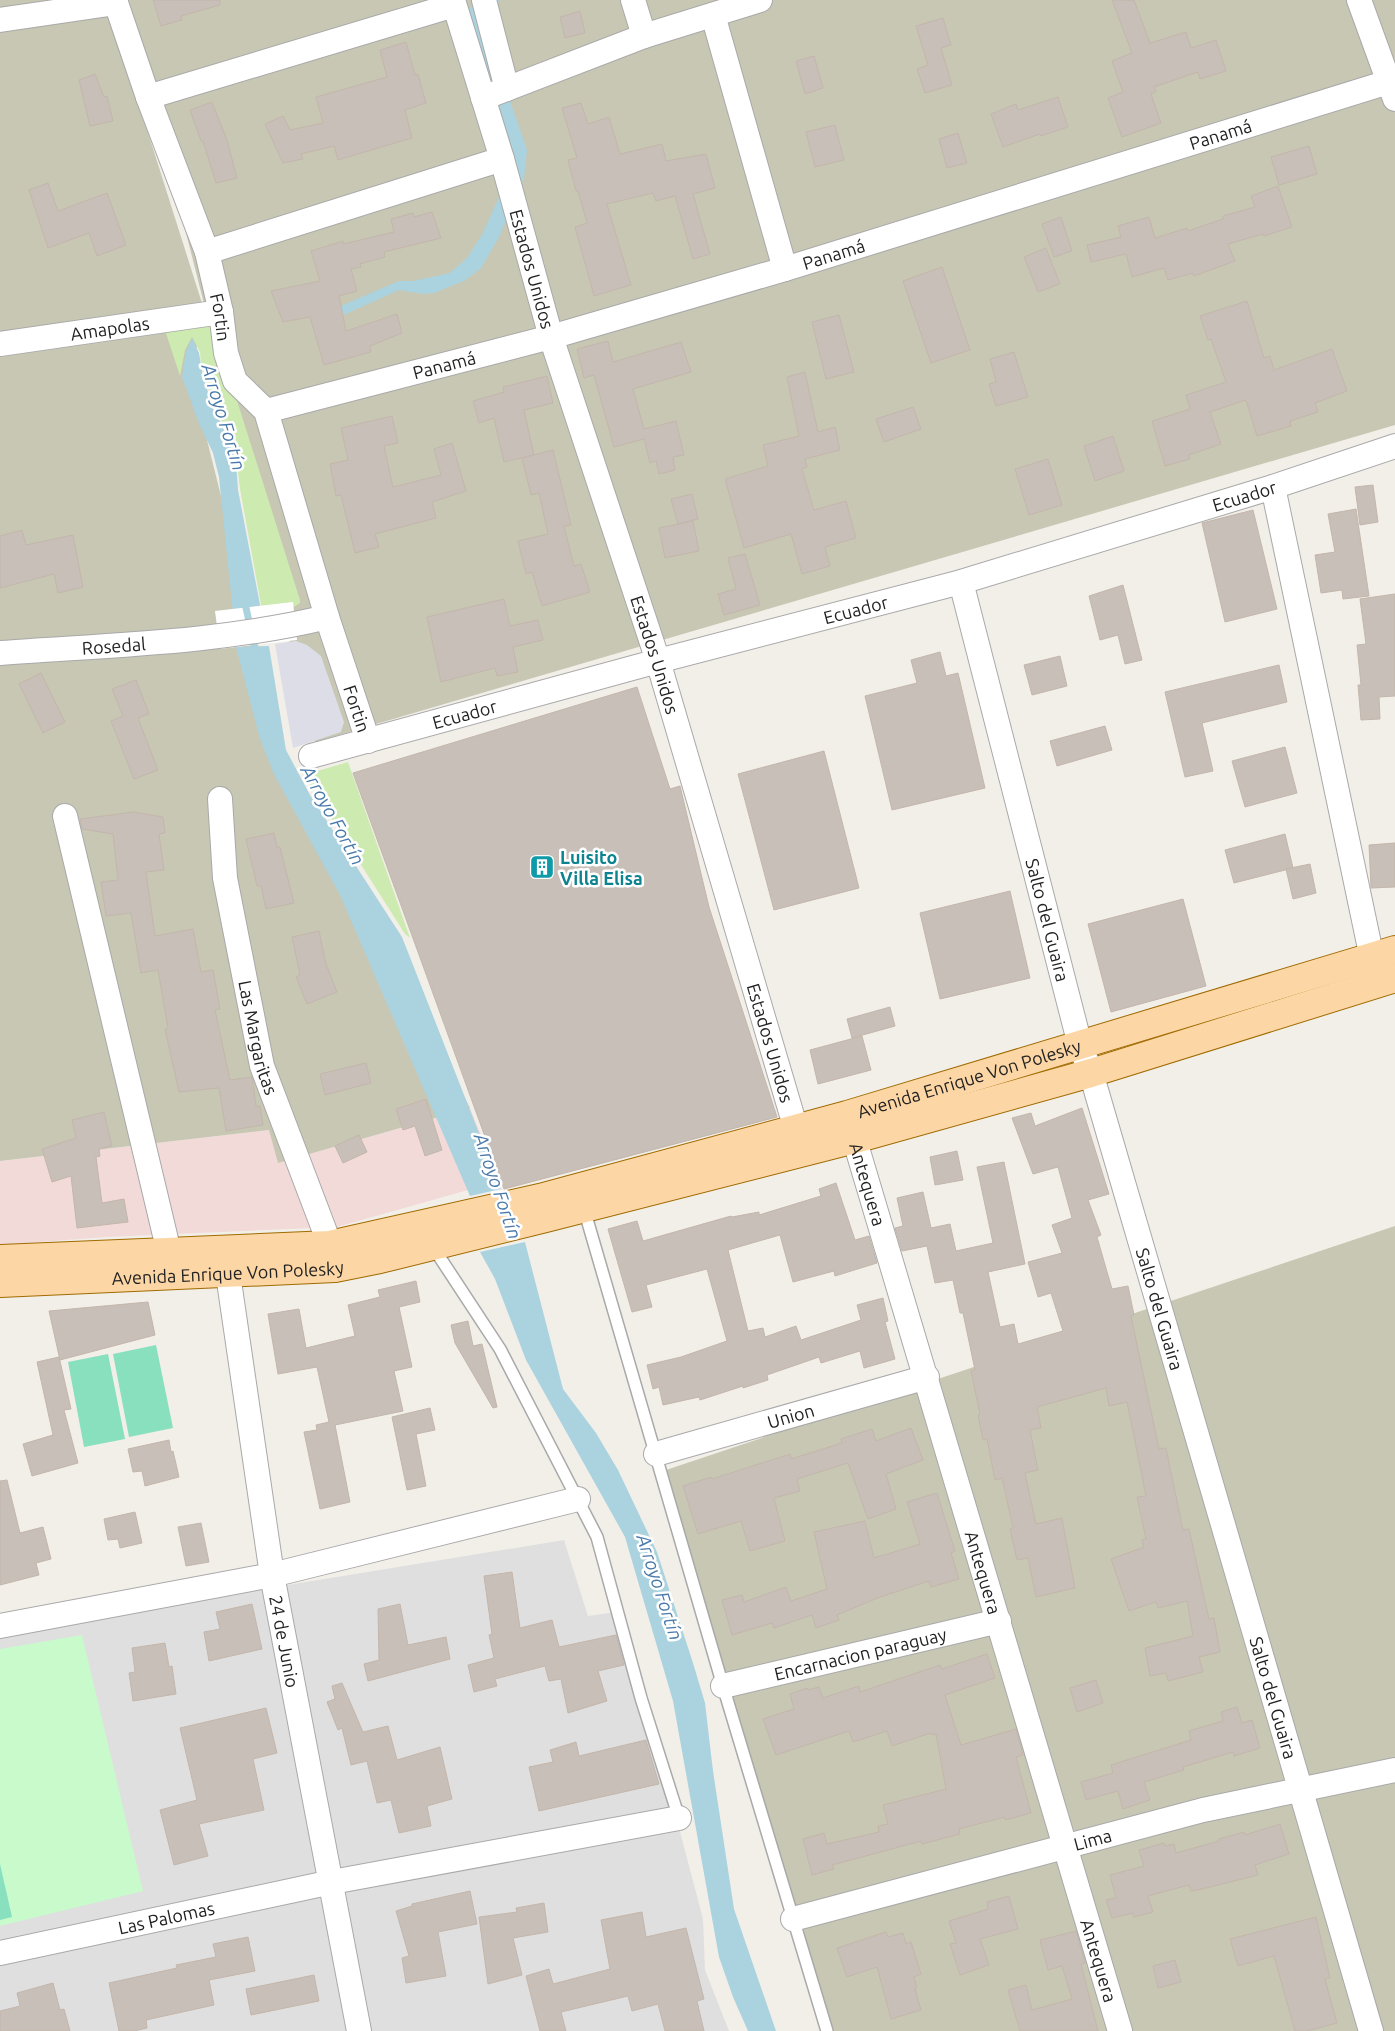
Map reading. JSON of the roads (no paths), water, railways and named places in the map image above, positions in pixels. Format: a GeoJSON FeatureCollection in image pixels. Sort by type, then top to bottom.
{"type":"FeatureCollection","features":[{"type":"Feature","properties":{"kind":"main road","name":"Avenida Enrique Von Polesky"},"geometry":{"type":"LineString","coordinates":[[851,1127],[1080,1045],[1388,956]]}},
{"type":"Feature","properties":{"kind":"main road","name":"Avenida Enrique Von Polesky"},"geometry":{"type":"LineString","coordinates":[[0,1283],[226,1262],[332,1256],[443,1235],[851,1127],[1091,1072],[1395,978]]}},
{"type":"Feature","properties":{"kind":"main road","name":"Avenida Enrique Von Polesky"},"geometry":{"type":"LineString","coordinates":[[543,1208],[584,1209],[800,1140]]}},
{"type":"Feature","properties":{"kind":"main road","name":"Avenida Enrique Von Polesky"},"geometry":{"type":"LineString","coordinates":[[0,1259],[169,1252],[226,1262]]}},
{"type":"Feature","properties":{"kind":"street"},"geometry":{"type":"LineString","coordinates":[[484,0],[507,89]]}},
{"type":"Feature","properties":{"kind":"street"},"geometry":{"type":"LineString","coordinates":[[633,0],[644,36]]}},
{"type":"Feature","properties":{"kind":"street"},"geometry":{"type":"LineString","coordinates":[[482,98],[644,36],[760,0]]}},
{"type":"Feature","properties":{"kind":"street"},"geometry":{"type":"LineString","coordinates":[[1359,0],[1393,87]]}},
{"type":"Feature","properties":{"kind":"street"},"geometry":{"type":"LineString","coordinates":[[0,20],[115,1]]}},
{"type":"Feature","properties":{"kind":"street","name":"Fortin"},"geometry":{"type":"LineString","coordinates":[[115,1],[148,97],[207,252],[221,312],[226,353],[235,382],[266,411],[327,617],[368,741]]}},
{"type":"Feature","properties":{"kind":"street"},"geometry":{"type":"LineString","coordinates":[[148,97],[453,2]]}},
{"type":"Feature","properties":{"kind":"street","name":"Estados Unidos"},"geometry":{"type":"LineString","coordinates":[[453,2],[502,159],[551,338],[658,661],[800,1140]]}},
{"type":"Feature","properties":{"kind":"street"},"geometry":{"type":"LineString","coordinates":[[713,15],[785,269]]}},
{"type":"Feature","properties":{"kind":"street","name":"Panamá"},"geometry":{"type":"LineString","coordinates":[[266,411],[551,338],[1393,87]]}},
{"type":"Feature","properties":{"kind":"street"},"geometry":{"type":"LineString","coordinates":[[207,252],[502,159]]}},
{"type":"Feature","properties":{"kind":"street","name":"Amapolas"},"geometry":{"type":"LineString","coordinates":[[0,344],[221,312]]}},
{"type":"Feature","properties":{"kind":"street","name":"Ecuador"},"geometry":{"type":"LineString","coordinates":[[311,756],[658,661],[962,582],[1273,487],[1395,446]]}},
{"type":"Feature","properties":{"kind":"street"},"geometry":{"type":"LineString","coordinates":[[1273,487],[1388,956]]}},
{"type":"Feature","properties":{"kind":"street","name":"Salto del Guaira"},"geometry":{"type":"LineString","coordinates":[[962,582],[1080,1045],[1091,1072],[1371,2031]]}},
{"type":"Feature","properties":{"kind":"street","name":"Rosedal"},"geometry":{"type":"LineString","coordinates":[[0,653],[174,641],[280,629],[327,617]]}},
{"type":"Feature","properties":{"kind":"street","name":"Las Margaritas"},"geometry":{"type":"LineString","coordinates":[[220,799],[225,878],[262,1066],[332,1256]]}},
{"type":"Feature","properties":{"kind":"street"},"geometry":{"type":"LineString","coordinates":[[65,816],[169,1252]]}},
{"type":"Feature","properties":{"kind":"street","name":"Antequera"},"geometry":{"type":"LineString","coordinates":[[851,1127],[1120,2031]]}},
{"type":"Feature","properties":{"kind":"street","name":"24 de Junio"},"geometry":{"type":"LineString","coordinates":[[226,1262],[272,1575],[359,2031]]}},
{"type":"Feature","properties":{"kind":"street","name":"Union"},"geometry":{"type":"LineString","coordinates":[[656,1454],[926,1377]]}},
{"type":"Feature","properties":{"kind":"street"},"geometry":{"type":"LineString","coordinates":[[0,1626],[272,1575],[578,1499]]}},
{"type":"Feature","properties":{"kind":"street","name":"Encarnacion paraguay"},"geometry":{"type":"LineString","coordinates":[[723,1686],[998,1621]]}},
{"type":"Feature","properties":{"kind":"street","name":"Lima"},"geometry":{"type":"LineString","coordinates":[[793,1919],[1203,1810],[1299,1788],[1395,1770]]}},
{"type":"Feature","properties":{"kind":"street","name":"Las Palomas"},"geometry":{"type":"LineString","coordinates":[[0,1953],[332,1882],[679,1818]]}},
{"type":"Feature","properties":{"kind":"lane"},"geometry":{"type":"LineString","coordinates":[[584,1209],[723,1686],[827,2031]]}},
{"type":"Feature","properties":{"kind":"lane"},"geometry":{"type":"LineString","coordinates":[[443,1235],[597,1537],[640,1698],[679,1818]]}},
{"type":"Feature","properties":{"kind":"water"},"geometry":{"type":"Polygon","coordinates":[[[476,0],[499,0],[489,40],[527,150],[524,178],[499,237],[481,268],[464,281],[434,293],[423,294],[399,290],[319,326],[315,317],[399,281],[413,281],[450,273],[467,258],[483,233],[499,197],[506,161],[464,18],[476,0]]]}},
{"type":"Feature","properties":{"kind":"water"},"geometry":{"type":"Polygon","coordinates":[[[192,338],[199,353],[203,377],[213,407],[229,441],[236,462],[238,490],[261,610],[233,613],[219,477],[213,453],[198,421],[182,377],[186,352],[192,338]]]}},
{"type":"Feature","properties":{"kind":"water"},"geometry":{"type":"Polygon","coordinates":[[[269,646],[286,750],[310,795],[402,937],[501,1189],[470,1196],[340,895],[274,774],[260,739],[236,647],[269,646]]]}},
{"type":"Feature","properties":{"kind":"water"},"geometry":{"type":"Polygon","coordinates":[[[525,1242],[563,1389],[596,1433],[618,1470],[657,1552],[693,1663],[705,1703],[713,1771],[734,1909],[776,2031],[748,2031],[733,1997],[719,1957],[673,1701],[625,1537],[526,1360],[495,1279],[480,1252],[525,1242]]]}},
{"type":"Feature","properties":{"kind":"waterway","name":"Arroyo Fortín"},"geometry":{"type":"LineString","coordinates":[[245,603],[256,654]]}},
{"type":"Feature","properties":{"kind":"place","name":"Luisito Villa Elisa"},"geometry":{"type":"Point","coordinates":[542,867]}}]}
